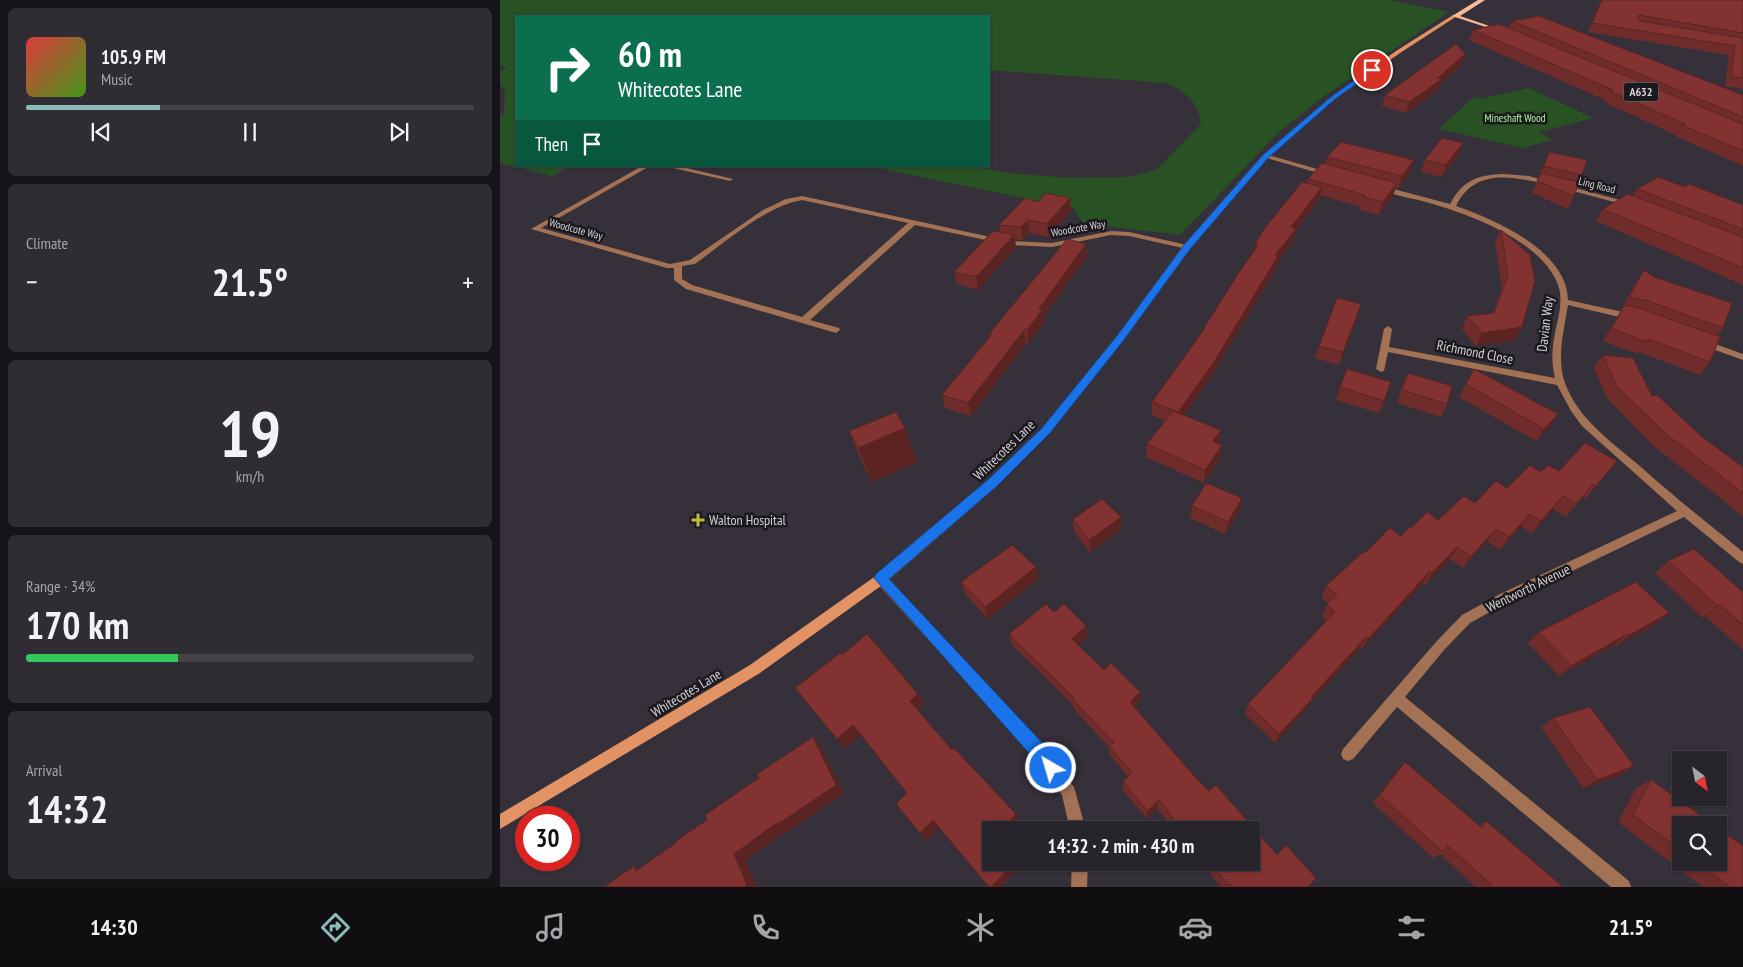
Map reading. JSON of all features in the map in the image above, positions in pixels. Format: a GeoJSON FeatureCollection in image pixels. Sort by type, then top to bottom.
{"type":"FeatureCollection","features":[{"type":"Feature","properties":{"kind":"main road"},"geometry":{"type":"LineString","coordinates":[[1455,16],[1482,0]]}},
{"type":"Feature","properties":{"kind":"main road"},"geometry":{"type":"LineString","coordinates":[[1455,16],[1479,23],[1512,37]]}},
{"type":"Feature","properties":{"kind":"street","name":"Whitecotes Lane"},"geometry":{"type":"LineString","coordinates":[[500,822],[755,669],[880,578],[994,482],[1046,431],[1120,338],[1187,247],[1265,156],[1333,98],[1406,46],[1455,16]]}},
{"type":"Feature","properties":{"kind":"street"},"geometry":{"type":"LineString","coordinates":[[1265,156],[1340,176]]}},
{"type":"Feature","properties":{"kind":"street","name":"Woodcote Way"},"geometry":{"type":"LineString","coordinates":[[646,167],[535,230],[670,266],[692,262],[765,211],[788,200],[802,198],[1009,243],[1052,245],[1111,233],[1129,234],[1187,247]]}},
{"type":"Feature","properties":{"kind":"street"},"geometry":{"type":"LineString","coordinates":[[672,167],[730,179]]}},
{"type":"Feature","properties":{"kind":"street","name":"Ling Road"},"geometry":{"type":"LineString","coordinates":[[1452,207],[1463,189],[1473,182],[1484,178],[1508,176],[1542,181],[1633,206]]}},
{"type":"Feature","properties":{"kind":"street","name":"Davian Way"},"geometry":{"type":"LineString","coordinates":[[1377,186],[1452,207],[1505,228],[1540,255],[1554,270],[1562,286],[1565,302],[1555,360],[1560,382],[1574,410],[1603,441],[1743,560]]}},
{"type":"Feature","properties":{"kind":"street"},"geometry":{"type":"LineString","coordinates":[[804,320],[914,222]]}},
{"type":"Feature","properties":{"kind":"street"},"geometry":{"type":"LineString","coordinates":[[678,265],[678,280],[689,287],[836,330]]}},
{"type":"Feature","properties":{"kind":"street"},"geometry":{"type":"LineString","coordinates":[[1565,302],[1645,322]]}},
{"type":"Feature","properties":{"kind":"street"},"geometry":{"type":"LineString","coordinates":[[1381,369],[1388,330]]}},
{"type":"Feature","properties":{"kind":"street"},"geometry":{"type":"LineString","coordinates":[[1699,341],[1743,357]]}},
{"type":"Feature","properties":{"kind":"street","name":"Richmond Close"},"geometry":{"type":"LineString","coordinates":[[1385,349],[1560,382]]}},
{"type":"Feature","properties":{"kind":"street","name":"Wentworth Avenue"},"geometry":{"type":"LineString","coordinates":[[1348,754],[1397,699],[1440,646],[1466,619],[1504,598],[1685,512]]}},
{"type":"Feature","properties":{"kind":"street"},"geometry":{"type":"LineString","coordinates":[[880,578],[1042,755],[1069,792],[1076,821]]}},
{"type":"Feature","properties":{"kind":"street"},"geometry":{"type":"LineString","coordinates":[[1397,699],[1623,887]]}},
{"type":"Feature","properties":{"kind":"street"},"geometry":{"type":"LineString","coordinates":[[1079,887],[1080,871]]}},
{"type":"Feature","properties":{"kind":"green space"},"geometry":{"type":"Polygon","coordinates":[[[500,0],[1389,0],[1449,12],[1323,97],[1279,132],[1180,235],[1105,226],[1087,229],[1073,208],[872,167],[977,167],[1008,173],[1070,178],[1130,177],[1157,169],[1201,124],[1197,109],[1190,99],[1167,83],[990,70],[990,15],[515,15],[515,167],[500,163],[500,116],[504,113],[505,90],[500,84],[500,71],[508,67],[500,66],[500,0]]]}},
{"type":"Feature","properties":{"kind":"green space","name":"Mineshaft Wood"},"geometry":{"type":"Polygon","coordinates":[[[1529,88],[1593,118],[1539,132],[1552,140],[1523,148],[1439,129],[1474,97],[1480,99],[1529,88]]]}},
{"type":"Feature","properties":{"kind":"green space"},"geometry":{"type":"Polygon","coordinates":[[[516,167],[569,167],[552,176],[516,167]]]}},
{"type":"Feature","properties":{"kind":"building"},"geometry":{"type":"Polygon","coordinates":[[[1602,0],[1743,0],[1743,33],[1639,15],[1637,17],[1640,21],[1743,38],[1743,78],[1731,76],[1735,46],[1592,23],[1602,0]]]}},
{"type":"Feature","properties":{"kind":"building"},"geometry":{"type":"Polygon","coordinates":[[[1539,16],[1743,95],[1743,117],[1512,21],[1539,16]]]}},
{"type":"Feature","properties":{"kind":"building"},"geometry":{"type":"Polygon","coordinates":[[[1499,24],[1743,124],[1743,151],[1610,91],[1613,90],[1473,30],[1499,24]]]}},
{"type":"Feature","properties":{"kind":"building"},"geometry":{"type":"Polygon","coordinates":[[[1456,44],[1465,54],[1438,78],[1442,79],[1409,102],[1385,95],[1456,44]]]}},
{"type":"Feature","properties":{"kind":"building"},"geometry":{"type":"Polygon","coordinates":[[[1442,138],[1463,143],[1446,165],[1425,160],[1442,138]]]}},
{"type":"Feature","properties":{"kind":"building"},"geometry":{"type":"Polygon","coordinates":[[[1341,142],[1414,160],[1402,176],[1327,157],[1341,142]]]}},
{"type":"Feature","properties":{"kind":"building"},"geometry":{"type":"Polygon","coordinates":[[[1549,152],[1587,160],[1582,175],[1544,166],[1549,152]]]}},
{"type":"Feature","properties":{"kind":"building"},"geometry":{"type":"Polygon","coordinates":[[[1322,163],[1397,183],[1383,202],[1364,197],[1365,195],[1308,179],[1322,163]]]}},
{"type":"Feature","properties":{"kind":"building"},"geometry":{"type":"Polygon","coordinates":[[[1541,173],[1579,182],[1574,196],[1537,181],[1541,173]]]}},
{"type":"Feature","properties":{"kind":"building"},"geometry":{"type":"Polygon","coordinates":[[[1658,177],[1685,187],[1689,184],[1743,205],[1743,229],[1637,189],[1658,177]]]}},
{"type":"Feature","properties":{"kind":"building"},"geometry":{"type":"Polygon","coordinates":[[[1302,182],[1322,187],[1291,227],[1296,229],[1275,255],[1278,256],[1212,365],[1178,412],[1152,402],[1205,328],[1258,245],[1255,245],[1264,229],[1302,182]]]}},
{"type":"Feature","properties":{"kind":"building"},"geometry":{"type":"Polygon","coordinates":[[[1046,193],[1070,198],[1047,224],[1028,220],[1021,227],[999,225],[1025,198],[1038,202],[1046,193]]]}},
{"type":"Feature","properties":{"kind":"building"},"geometry":{"type":"Polygon","coordinates":[[[1628,194],[1743,237],[1743,268],[1603,209],[1628,194]]]}},
{"type":"Feature","properties":{"kind":"building"},"geometry":{"type":"Polygon","coordinates":[[[1501,230],[1530,255],[1535,281],[1522,327],[1482,333],[1467,316],[1494,313],[1508,275],[1501,230]]]}},
{"type":"Feature","properties":{"kind":"building"},"geometry":{"type":"Polygon","coordinates":[[[993,231],[1014,235],[976,277],[954,272],[993,231]]]}},
{"type":"Feature","properties":{"kind":"building"},"geometry":{"type":"Polygon","coordinates":[[[1067,239],[1086,244],[1039,309],[1042,310],[1027,330],[1024,330],[968,403],[942,395],[992,334],[989,334],[1067,239]]]}},
{"type":"Feature","properties":{"kind":"building"},"geometry":{"type":"Polygon","coordinates":[[[1644,270],[1654,277],[1732,303],[1723,328],[1648,301],[1629,297],[1644,270]]]}},
{"type":"Feature","properties":{"kind":"building"},"geometry":{"type":"Polygon","coordinates":[[[1337,298],[1361,304],[1343,352],[1319,346],[1337,298]]]}},
{"type":"Feature","properties":{"kind":"building"},"geometry":{"type":"Polygon","coordinates":[[[1625,305],[1642,309],[1720,337],[1710,362],[1648,339],[1646,342],[1612,328],[1625,305]]]}},
{"type":"Feature","properties":{"kind":"building"},"geometry":{"type":"Polygon","coordinates":[[[1603,355],[1633,358],[1652,396],[1657,395],[1702,437],[1743,467],[1743,493],[1666,434],[1616,385],[1603,355]]]}},
{"type":"Feature","properties":{"kind":"building"},"geometry":{"type":"Polygon","coordinates":[[[1347,369],[1391,382],[1384,401],[1340,387],[1347,369]]]}},
{"type":"Feature","properties":{"kind":"building"},"geometry":{"type":"Polygon","coordinates":[[[1474,369],[1558,414],[1544,429],[1466,384],[1474,369]]]}},
{"type":"Feature","properties":{"kind":"building"},"geometry":{"type":"Polygon","coordinates":[[[1408,373],[1452,386],[1447,404],[1402,390],[1408,373]]]}},
{"type":"Feature","properties":{"kind":"building"},"geometry":{"type":"Polygon","coordinates":[[[1173,411],[1221,430],[1213,441],[1222,445],[1205,470],[1147,444],[1173,411]]]}},
{"type":"Feature","properties":{"kind":"building"},"geometry":{"type":"Polygon","coordinates":[[[896,412],[905,428],[858,448],[849,431],[896,412]]]}},
{"type":"Feature","properties":{"kind":"building"},"geometry":{"type":"Polygon","coordinates":[[[1585,443],[1617,461],[1596,486],[1593,484],[1576,504],[1563,496],[1541,521],[1530,514],[1509,537],[1496,529],[1471,556],[1457,547],[1432,573],[1430,571],[1368,639],[1366,637],[1279,734],[1248,704],[1335,612],[1327,605],[1337,595],[1326,586],[1363,552],[1365,553],[1390,528],[1401,536],[1427,512],[1438,520],[1464,496],[1475,503],[1496,481],[1507,488],[1530,465],[1541,472],[1548,465],[1559,471],[1585,443]]]}},
{"type":"Feature","properties":{"kind":"building"},"geometry":{"type":"Polygon","coordinates":[[[1206,483],[1242,498],[1228,522],[1192,506],[1206,483]]]}},
{"type":"Feature","properties":{"kind":"building"},"geometry":{"type":"Polygon","coordinates":[[[1102,499],[1121,517],[1089,540],[1073,519],[1102,499]]]}},
{"type":"Feature","properties":{"kind":"building"},"geometry":{"type":"Polygon","coordinates":[[[1012,545],[1036,567],[985,607],[961,582],[1012,545]]]}},
{"type":"Feature","properties":{"kind":"building"},"geometry":{"type":"Polygon","coordinates":[[[1694,549],[1743,592],[1743,625],[1720,605],[1718,606],[1668,561],[1694,549]]]}},
{"type":"Feature","properties":{"kind":"building"},"geometry":{"type":"Polygon","coordinates":[[[1636,582],[1669,613],[1629,635],[1627,634],[1571,666],[1539,632],[1636,582]]]}},
{"type":"Feature","properties":{"kind":"building"},"geometry":{"type":"Polygon","coordinates":[[[1046,604],[1054,612],[1064,604],[1086,626],[1072,639],[1104,670],[1111,663],[1140,692],[1130,702],[1195,777],[1209,791],[1216,785],[1247,821],[1176,821],[1159,800],[1147,811],[1123,781],[1132,773],[1109,746],[1114,742],[1072,699],[1074,698],[1009,634],[1046,604]]]}},
{"type":"Feature","properties":{"kind":"building"},"geometry":{"type":"Polygon","coordinates":[[[867,634],[918,694],[910,701],[952,750],[954,748],[1016,814],[1010,821],[982,821],[982,871],[1006,871],[992,887],[989,887],[933,820],[920,833],[896,804],[907,793],[853,725],[837,739],[795,688],[840,653],[842,655],[867,634]]]}},
{"type":"Feature","properties":{"kind":"building"},"geometry":{"type":"Polygon","coordinates":[[[1590,707],[1634,766],[1597,780],[1553,718],[1590,707]]]}},
{"type":"Feature","properties":{"kind":"building"},"geometry":{"type":"Polygon","coordinates":[[[813,737],[836,785],[777,823],[734,854],[747,885],[744,887],[604,887],[634,866],[636,871],[676,843],[676,841],[707,820],[705,815],[759,778],[757,774],[813,737]]]}},
{"type":"Feature","properties":{"kind":"building"},"geometry":{"type":"Polygon","coordinates":[[[1405,762],[1482,828],[1486,821],[1563,887],[1494,887],[1447,845],[1443,852],[1380,795],[1405,762]]]}},
{"type":"Feature","properties":{"kind":"building"},"geometry":{"type":"Polygon","coordinates":[[[1651,780],[1672,795],[1672,806],[1687,806],[1701,816],[1672,816],[1672,843],[1633,815],[1651,780]]]}},
{"type":"Feature","properties":{"kind":"building"},"geometry":{"type":"Polygon","coordinates":[[[1260,835],[1277,855],[1286,845],[1316,878],[1308,887],[1233,887],[1217,871],[1260,871],[1260,835]]]}},
{"type":"Feature","properties":{"kind":"building"},"geometry":{"type":"Polygon","coordinates":[[[1727,835],[1743,846],[1743,887],[1730,887],[1709,871],[1727,871],[1727,835]]]}},
{"type":"Feature","properties":{"kind":"place","name":"Walton Hospital"},"geometry":{"type":"Point","coordinates":[698,520]}},
{"type":"Feature","properties":{"kind":"route"},"geometry":{"type":"LineString","coordinates":[[1051,768],[1042,755],[880,578],[994,482],[1046,431],[1120,338],[1187,247],[1265,156],[1333,98],[1372,70]]}}]}
